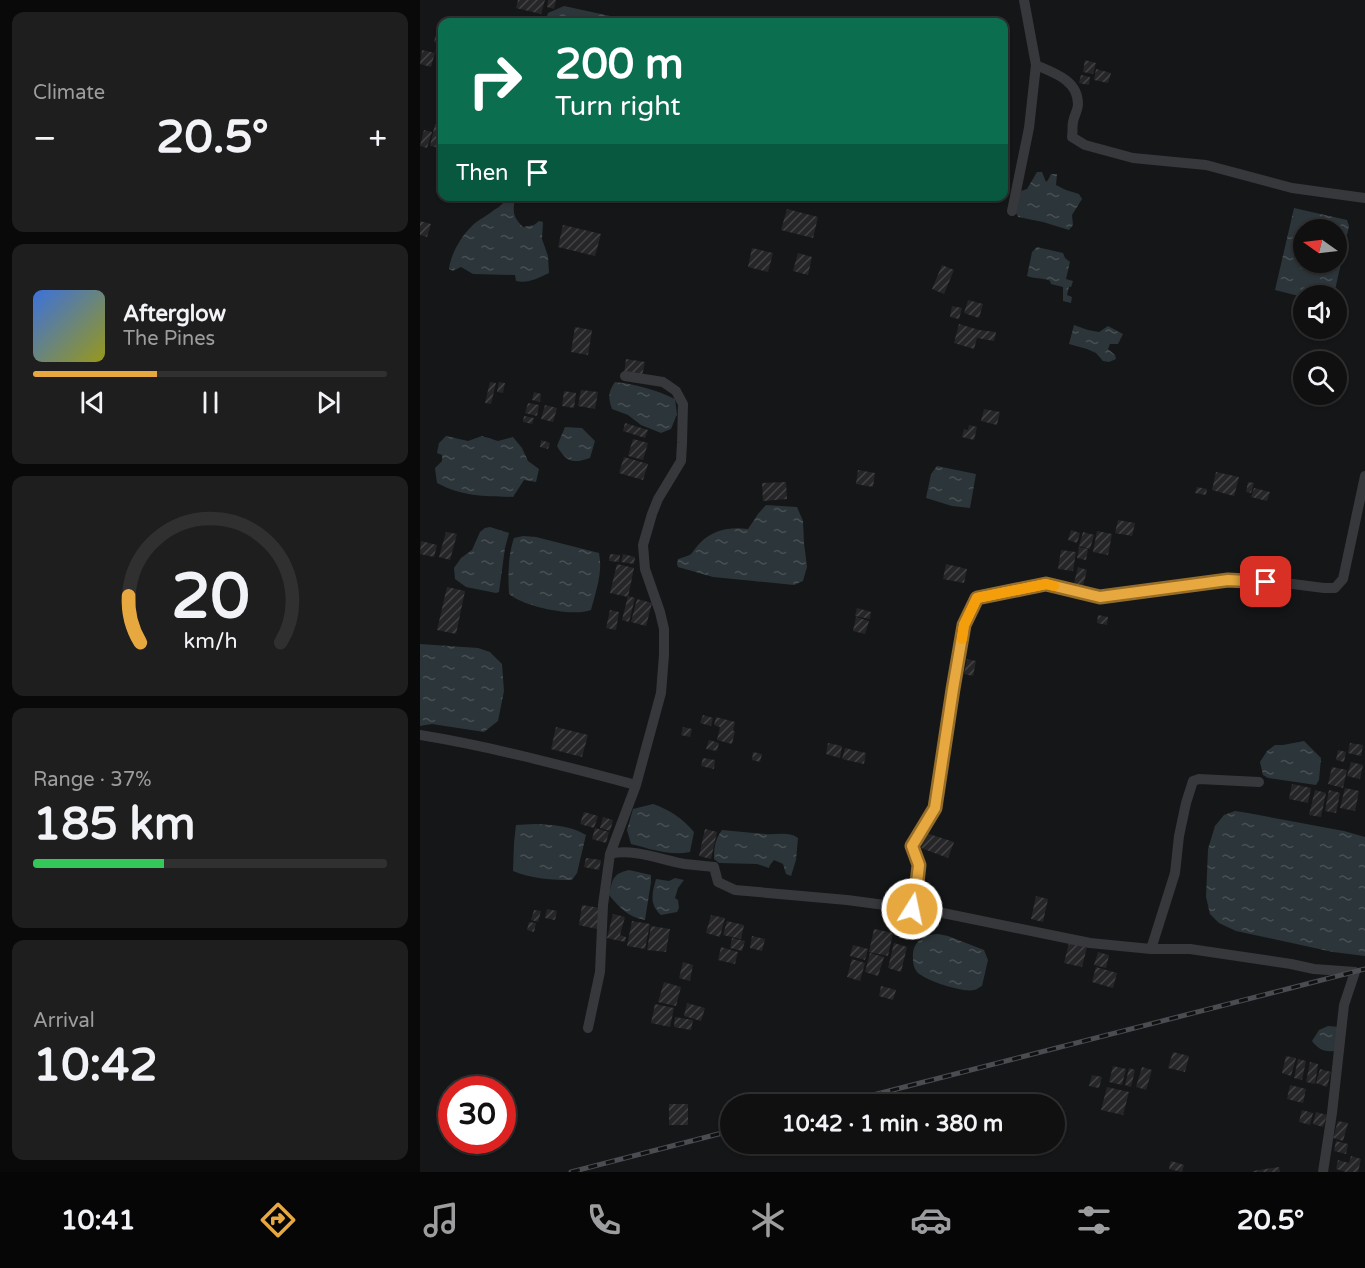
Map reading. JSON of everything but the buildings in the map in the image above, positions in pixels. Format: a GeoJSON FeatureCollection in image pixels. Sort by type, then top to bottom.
{"type":"FeatureCollection","features":[{"type":"Feature","properties":{"kind":"street"},"geometry":{"type":"LineString","coordinates":[[1012,211],[1029,128],[1036,65],[1023,0]]}},
{"type":"Feature","properties":{"kind":"street"},"geometry":{"type":"LineString","coordinates":[[1036,65],[1057,74],[1069,82],[1076,91],[1078,105],[1072,136],[1085,145],[1133,158],[1206,165],[1292,188],[1365,198]]}},
{"type":"Feature","properties":{"kind":"street"},"geometry":{"type":"LineString","coordinates":[[588,1028],[600,972],[603,905],[610,854],[636,785],[661,693],[664,629],[645,569],[643,545],[658,499],[681,461],[683,404],[676,391],[663,382],[625,376]]}},
{"type":"Feature","properties":{"kind":"street"},"geometry":{"type":"LineString","coordinates":[[912,909],[919,865],[912,846],[935,808],[964,625],[977,598],[1046,584],[1100,597],[1228,580],[1335,588],[1343,579],[1365,476]]}},
{"type":"Feature","properties":{"kind":"street"},"geometry":{"type":"LineString","coordinates":[[420,735],[555,763],[636,785]]}},
{"type":"Feature","properties":{"kind":"street"},"geometry":{"type":"LineString","coordinates":[[1151,949],[1174,873],[1179,836],[1193,781],[1199,779],[1259,782]]}},
{"type":"Feature","properties":{"kind":"street"},"geometry":{"type":"LineString","coordinates":[[610,854],[617,852],[646,855],[685,864],[714,867],[718,882],[735,890],[847,900],[938,912],[1090,943],[1151,949],[1190,949],[1314,969],[1355,972],[1344,1005],[1323,1172]]}},
{"type":"Feature","properties":{"kind":"water"},"geometry":{"type":"Polygon","coordinates":[[[564,6],[620,18],[546,18],[548,13],[564,6]]]}},
{"type":"Feature","properties":{"kind":"water"},"geometry":{"type":"Polygon","coordinates":[[[1037,172],[1042,172],[1046,182],[1051,174],[1057,174],[1056,185],[1079,194],[1082,199],[1072,215],[1073,225],[1069,230],[1018,217],[1016,213],[1021,191],[1027,189],[1037,172]]]}},
{"type":"Feature","properties":{"kind":"water"},"geometry":{"type":"Polygon","coordinates":[[[505,201],[515,201],[514,213],[523,227],[534,225],[539,221],[543,222],[542,239],[548,256],[549,273],[533,280],[520,282],[516,281],[515,275],[473,274],[461,267],[453,271],[449,269],[454,252],[467,231],[505,201]]]}},
{"type":"Feature","properties":{"kind":"water"},"geometry":{"type":"Polygon","coordinates":[[[1294,208],[1343,219],[1293,219],[1293,273],[1339,273],[1336,285],[1293,285],[1293,294],[1275,290],[1294,208]]]}},
{"type":"Feature","properties":{"kind":"water"},"geometry":{"type":"Polygon","coordinates":[[[1037,247],[1063,253],[1070,262],[1066,279],[1073,281],[1067,295],[1072,297],[1071,303],[1063,301],[1063,287],[1051,284],[1048,280],[1027,276],[1032,252],[1037,247]]]}},
{"type":"Feature","properties":{"kind":"water"},"geometry":{"type":"Polygon","coordinates":[[[1074,325],[1099,332],[1108,326],[1123,334],[1118,344],[1110,344],[1108,349],[1116,359],[1109,362],[1103,361],[1096,353],[1069,344],[1074,325]]]}},
{"type":"Feature","properties":{"kind":"water"},"geometry":{"type":"Polygon","coordinates":[[[615,382],[646,388],[675,399],[677,414],[671,429],[661,433],[612,409],[609,395],[615,382]]]}},
{"type":"Feature","properties":{"kind":"water"},"geometry":{"type":"Polygon","coordinates":[[[565,427],[582,428],[595,441],[590,458],[574,461],[564,455],[557,446],[565,427]]]}},
{"type":"Feature","properties":{"kind":"water"},"geometry":{"type":"Polygon","coordinates":[[[446,436],[468,441],[482,436],[498,441],[513,437],[522,448],[528,461],[539,469],[536,482],[524,480],[513,497],[465,493],[437,483],[435,468],[442,461],[442,455],[437,453],[439,443],[446,436]]]}},
{"type":"Feature","properties":{"kind":"water"},"geometry":{"type":"Polygon","coordinates":[[[937,466],[976,474],[970,508],[952,506],[926,498],[931,474],[937,466]]]}},
{"type":"Feature","properties":{"kind":"water"},"geometry":{"type":"Polygon","coordinates":[[[766,505],[797,507],[803,521],[807,567],[803,581],[794,585],[713,577],[678,567],[678,559],[690,555],[705,538],[729,529],[748,529],[766,505]]]}},
{"type":"Feature","properties":{"kind":"water"},"geometry":{"type":"Polygon","coordinates":[[[490,527],[509,533],[499,592],[496,593],[466,587],[455,579],[454,568],[461,558],[472,550],[480,532],[490,527]]]}},
{"type":"Feature","properties":{"kind":"water"},"geometry":{"type":"Polygon","coordinates":[[[536,537],[599,553],[600,574],[591,610],[572,612],[549,610],[516,599],[509,594],[512,545],[514,538],[536,537]]]}},
{"type":"Feature","properties":{"kind":"water"},"geometry":{"type":"Polygon","coordinates":[[[420,644],[478,648],[490,652],[502,664],[504,691],[498,721],[484,732],[432,724],[420,726],[420,644]]]}},
{"type":"Feature","properties":{"kind":"water"},"geometry":{"type":"Polygon","coordinates":[[[1304,741],[1321,758],[1319,780],[1316,785],[1268,778],[1263,775],[1260,762],[1267,751],[1275,745],[1304,741]]]}},
{"type":"Feature","properties":{"kind":"water"},"geometry":{"type":"Polygon","coordinates":[[[653,804],[675,815],[694,832],[690,852],[667,853],[631,844],[627,830],[633,809],[653,804]]]}},
{"type":"Feature","properties":{"kind":"water"},"geometry":{"type":"Polygon","coordinates":[[[1235,811],[1365,837],[1365,956],[1333,952],[1236,931],[1219,923],[1210,914],[1206,897],[1208,849],[1215,826],[1224,815],[1235,811]]]}},
{"type":"Feature","properties":{"kind":"water"},"geometry":{"type":"Polygon","coordinates":[[[516,825],[567,827],[586,835],[577,873],[572,880],[527,876],[513,871],[516,825]]]}},
{"type":"Feature","properties":{"kind":"water"},"geometry":{"type":"Polygon","coordinates":[[[722,830],[786,834],[798,838],[796,860],[791,876],[786,874],[783,864],[774,860],[769,868],[757,864],[719,863],[714,859],[714,851],[716,840],[722,830]]]}},
{"type":"Feature","properties":{"kind":"water"},"geometry":{"type":"Polygon","coordinates":[[[629,870],[651,875],[645,920],[625,911],[609,895],[616,875],[629,870]]]}},
{"type":"Feature","properties":{"kind":"water"},"geometry":{"type":"Polygon","coordinates":[[[675,878],[684,880],[675,898],[678,900],[679,908],[677,912],[661,915],[652,898],[656,879],[669,881],[675,878]]]}},
{"type":"Feature","properties":{"kind":"water"},"geometry":{"type":"Polygon","coordinates":[[[938,934],[984,950],[988,960],[982,986],[975,990],[961,990],[935,982],[917,972],[913,959],[916,944],[927,936],[938,934]]]}},
{"type":"Feature","properties":{"kind":"water"},"geometry":{"type":"Polygon","coordinates":[[[1328,1026],[1340,1027],[1336,1051],[1322,1050],[1312,1041],[1319,1030],[1328,1026]]]}},
{"type":"Feature","properties":{"kind":"railway"},"geometry":{"type":"LineString","coordinates":[[877,1094],[1365,969]]}},
{"type":"Feature","properties":{"kind":"railway"},"geometry":{"type":"LineString","coordinates":[[571,1172],[720,1134]]}},
{"type":"Feature","properties":{"kind":"slow traffic"},"geometry":{"type":"LineString","coordinates":[[962,639],[964,625],[977,598],[1046,584],[1054,586]]}},
{"type":"Feature","properties":{"kind":"route"},"geometry":{"type":"LineString","coordinates":[[912,909],[919,865],[912,846],[935,808],[964,625],[977,598],[1046,584],[1100,597],[1228,580],[1266,582]]}}]}
